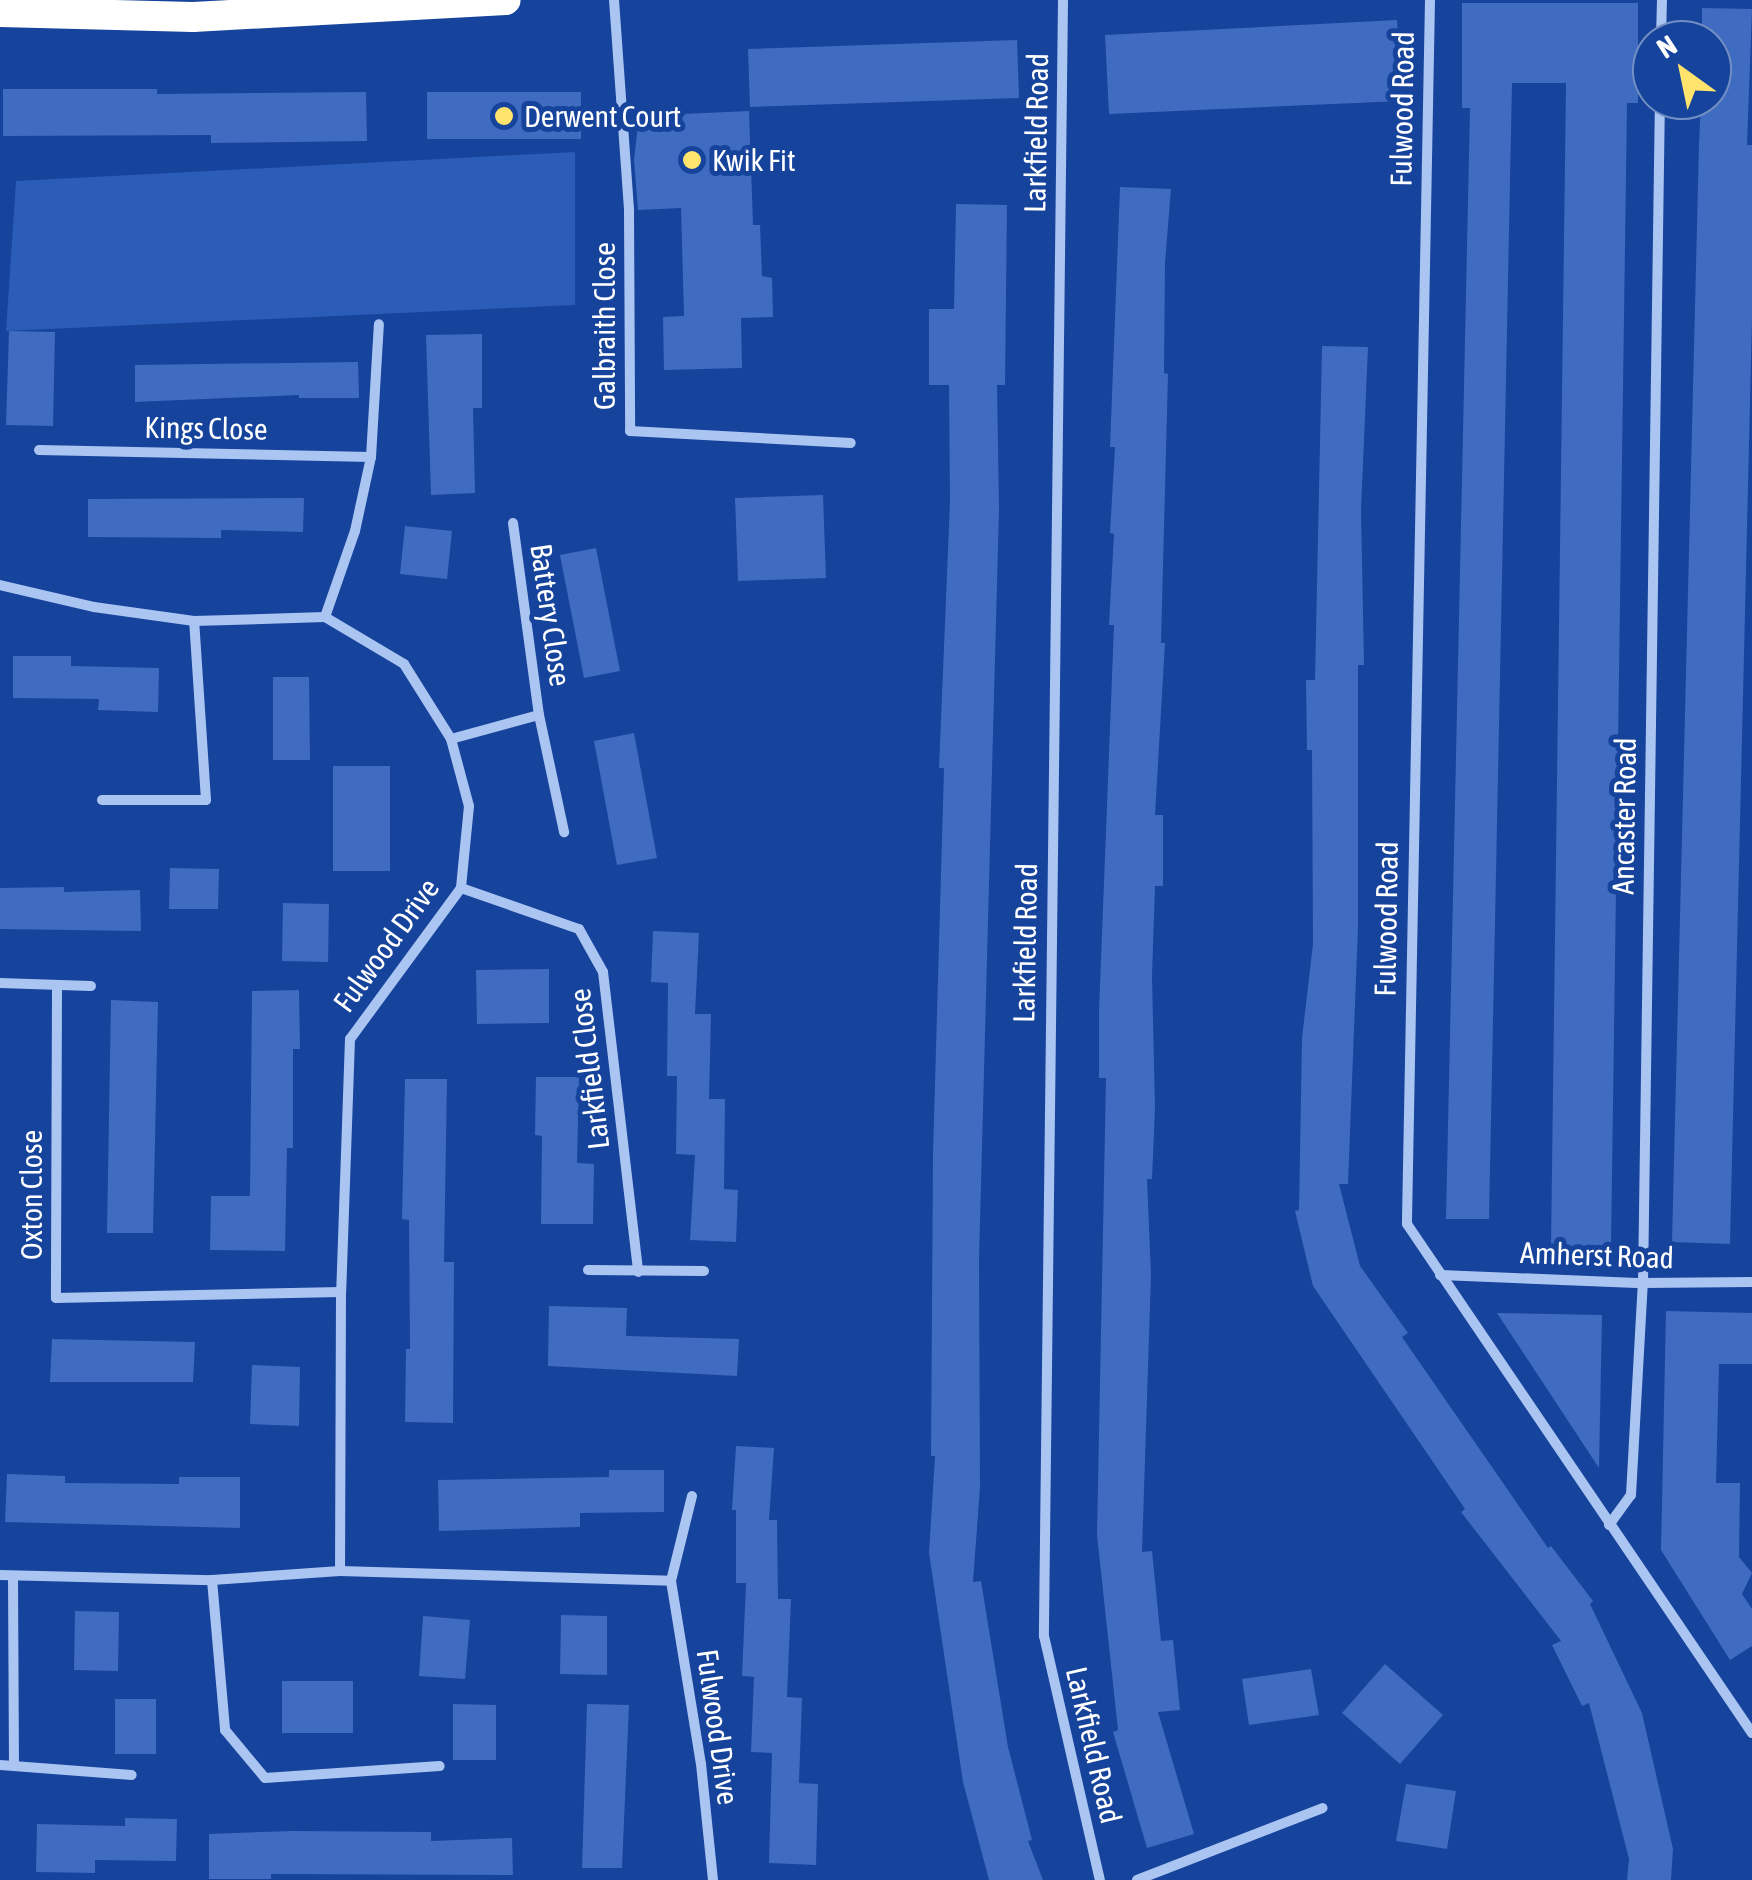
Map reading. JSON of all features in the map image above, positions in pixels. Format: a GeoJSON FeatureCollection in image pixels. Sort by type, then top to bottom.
{"type":"FeatureCollection","features":[{"type":"Feature","properties":{"kind":"highway"},"geometry":{"type":"LineString","coordinates":[[0,12],[193,17],[506,0]]}},
{"type":"Feature","properties":{"kind":"street","name":"Galbraith Close"},"geometry":{"type":"LineString","coordinates":[[614,0],[628,210],[630,431],[850,443]]}},
{"type":"Feature","properties":{"kind":"street","name":"Larkfield Road"},"geometry":{"type":"LineString","coordinates":[[1064,0],[1044,1636],[1100,1880]]}},
{"type":"Feature","properties":{"kind":"street","name":"Fulwood Road"},"geometry":{"type":"LineString","coordinates":[[1430,0],[1407,1224],[1752,1732]]}},
{"type":"Feature","properties":{"kind":"street","name":"Ancaster Road"},"geometry":{"type":"LineString","coordinates":[[1608,1525],[1631,1495],[1643,1283],[1660,120]]}},
{"type":"Feature","properties":{"kind":"street"},"geometry":{"type":"LineString","coordinates":[[0,586],[194,621],[325,617],[355,531],[371,456],[379,324]]}},
{"type":"Feature","properties":{"kind":"street","name":"Kings Close"},"geometry":{"type":"LineString","coordinates":[[40,450],[371,456]]}},
{"type":"Feature","properties":{"kind":"street","name":"Battery Close"},"geometry":{"type":"LineString","coordinates":[[513,523],[539,715],[564,832]]}},
{"type":"Feature","properties":{"kind":"street","name":"Fulwood Drive"},"geometry":{"type":"LineString","coordinates":[[325,617],[404,664],[452,740],[469,806],[461,888],[350,1039],[341,1292],[340,1571]]}},
{"type":"Feature","properties":{"kind":"street"},"geometry":{"type":"LineString","coordinates":[[102,800],[206,800],[194,621]]}},
{"type":"Feature","properties":{"kind":"street","name":"Battery Close"},"geometry":{"type":"LineString","coordinates":[[452,740],[539,715]]}},
{"type":"Feature","properties":{"kind":"street","name":"Larkfield Close"},"geometry":{"type":"LineString","coordinates":[[461,888],[579,930],[603,972],[638,1272]]}},
{"type":"Feature","properties":{"kind":"street"},"geometry":{"type":"LineString","coordinates":[[0,983],[57,988],[92,986]]}},
{"type":"Feature","properties":{"kind":"street","name":"Oxton Close"},"geometry":{"type":"LineString","coordinates":[[57,988],[56,1298],[341,1292]]}},
{"type":"Feature","properties":{"kind":"street"},"geometry":{"type":"LineString","coordinates":[[588,1270],[704,1271]]}},
{"type":"Feature","properties":{"kind":"street","name":"Amherst Road"},"geometry":{"type":"LineString","coordinates":[[1440,1275],[1643,1283],[1752,1282]]}},
{"type":"Feature","properties":{"kind":"street","name":"Fulwood Drive"},"geometry":{"type":"LineString","coordinates":[[692,1496],[671,1582],[701,1764],[713,1880]]}},
{"type":"Feature","properties":{"kind":"street"},"geometry":{"type":"LineString","coordinates":[[0,1575],[212,1580],[340,1571],[671,1582]]}},
{"type":"Feature","properties":{"kind":"street"},"geometry":{"type":"LineString","coordinates":[[13,1577],[14,1764]]}},
{"type":"Feature","properties":{"kind":"street"},"geometry":{"type":"LineString","coordinates":[[212,1580],[226,1730],[265,1778],[440,1766]]}},
{"type":"Feature","properties":{"kind":"street"},"geometry":{"type":"LineString","coordinates":[[0,1765],[132,1775]]}},
{"type":"Feature","properties":{"kind":"street"},"geometry":{"type":"LineString","coordinates":[[1137,1880],[1323,1808]]}},
{"type":"Feature","properties":{"kind":"shaded area"},"geometry":{"type":"Polygon","coordinates":[[[575,152],[575,305],[6,331],[16,181],[575,152]]]}},
{"type":"Feature","properties":{"kind":"building"},"geometry":{"type":"Polygon","coordinates":[[[1462,3],[1638,3],[1638,20],[1632,20],[1632,103],[1627,103],[1611,1247],[1551,1246],[1566,83],[1512,83],[1489,1219],[1446,1219],[1470,108],[1462,108],[1462,3]]]}},
{"type":"Feature","properties":{"kind":"building"},"geometry":{"type":"Polygon","coordinates":[[[1702,8],[1752,9],[1747,145],[1752,145],[1752,318],[1730,1244],[1672,1242],[1700,120],[1732,120],[1732,20],[1702,20],[1702,8]]]}},
{"type":"Feature","properties":{"kind":"building"},"geometry":{"type":"Polygon","coordinates":[[[1397,20],[1401,101],[1109,114],[1105,35],[1397,20]]]}},
{"type":"Feature","properties":{"kind":"building"},"geometry":{"type":"Polygon","coordinates":[[[1017,40],[1019,98],[750,107],[748,49],[1017,40]]]}},
{"type":"Feature","properties":{"kind":"building"},"geometry":{"type":"Polygon","coordinates":[[[3,89],[157,89],[157,94],[366,92],[367,141],[211,143],[211,135],[3,136],[3,89]]]}},
{"type":"Feature","properties":{"kind":"building","name":"Derwent Court"},"geometry":{"type":"Polygon","coordinates":[[[427,92],[581,92],[581,139],[427,139],[427,92]]]}},
{"type":"Feature","properties":{"kind":"building"},"geometry":{"type":"Polygon","coordinates":[[[749,111],[753,225],[760,225],[762,276],[772,278],[773,317],[741,318],[742,368],[664,370],[663,317],[684,316],[681,208],[638,210],[634,160],[639,116],[749,111]]]}},
{"type":"Feature","properties":{"kind":"building"},"geometry":{"type":"Polygon","coordinates":[[[1120,187],[1171,189],[1165,263],[1164,373],[1168,374],[1161,643],[1165,643],[1155,815],[1163,815],[1163,886],[1155,886],[1152,976],[1155,1108],[1152,1179],[1147,1179],[1151,1275],[1142,1552],[1152,1551],[1161,1641],[1173,1640],[1180,1710],[1158,1712],[1194,1834],[1147,1848],[1113,1732],[1118,1730],[1097,1535],[1106,1078],[1099,1078],[1099,1011],[1114,625],[1109,625],[1115,447],[1110,447],[1120,187]]]}},
{"type":"Feature","properties":{"kind":"building"},"geometry":{"type":"Polygon","coordinates":[[[956,204],[1007,205],[1005,385],[997,385],[999,509],[979,1259],[980,1487],[973,1582],[981,1581],[1008,1747],[1032,1840],[1028,1841],[1043,1880],[989,1880],[963,1782],[929,1553],[935,1456],[931,1456],[933,1154],[944,768],[939,768],[950,501],[949,385],[929,385],[929,309],[954,309],[956,204]]]}},
{"type":"Feature","properties":{"kind":"building"},"geometry":{"type":"Polygon","coordinates":[[[9,331],[55,332],[53,426],[6,425],[9,331]]]}},
{"type":"Feature","properties":{"kind":"building"},"geometry":{"type":"Polygon","coordinates":[[[482,334],[482,408],[473,408],[475,493],[431,495],[426,335],[482,334]]]}},
{"type":"Feature","properties":{"kind":"building"},"geometry":{"type":"Polygon","coordinates":[[[1322,346],[1368,347],[1361,510],[1364,665],[1358,665],[1358,927],[1348,1184],[1339,1184],[1360,1266],[1408,1333],[1402,1337],[1548,1548],[1551,1546],[1593,1601],[1590,1604],[1642,1713],[1673,1849],[1671,1880],[1627,1880],[1629,1859],[1589,1703],[1582,1706],[1552,1645],[1561,1641],[1461,1512],[1465,1509],[1313,1286],[1295,1211],[1299,1210],[1302,1038],[1313,944],[1312,750],[1307,750],[1306,680],[1315,680],[1322,346]]]}},
{"type":"Feature","properties":{"kind":"building"},"geometry":{"type":"Polygon","coordinates":[[[358,362],[359,398],[299,395],[135,402],[135,365],[358,362]]]}},
{"type":"Feature","properties":{"kind":"building"},"geometry":{"type":"Polygon","coordinates":[[[823,495],[826,578],[738,581],[735,498],[823,495]]]}},
{"type":"Feature","properties":{"kind":"building"},"geometry":{"type":"Polygon","coordinates":[[[304,498],[303,532],[221,530],[221,538],[88,537],[88,499],[304,498]]]}},
{"type":"Feature","properties":{"kind":"building"},"geometry":{"type":"Polygon","coordinates":[[[405,526],[452,531],[447,579],[400,574],[405,526]]]}},
{"type":"Feature","properties":{"kind":"building"},"geometry":{"type":"Polygon","coordinates":[[[596,548],[620,671],[584,678],[560,555],[596,548]]]}},
{"type":"Feature","properties":{"kind":"building"},"geometry":{"type":"Polygon","coordinates":[[[13,656],[71,656],[71,666],[159,668],[158,712],[98,710],[99,699],[13,698],[13,656]]]}},
{"type":"Feature","properties":{"kind":"building"},"geometry":{"type":"Polygon","coordinates":[[[273,677],[309,677],[310,760],[273,760],[273,677]]]}},
{"type":"Feature","properties":{"kind":"building"},"geometry":{"type":"Polygon","coordinates":[[[634,733],[657,858],[617,865],[594,741],[634,733]]]}},
{"type":"Feature","properties":{"kind":"building"},"geometry":{"type":"Polygon","coordinates":[[[333,766],[390,766],[390,871],[333,871],[333,766]]]}},
{"type":"Feature","properties":{"kind":"building"},"geometry":{"type":"Polygon","coordinates":[[[170,868],[219,869],[218,909],[169,909],[170,868]]]}},
{"type":"Feature","properties":{"kind":"building"},"geometry":{"type":"Polygon","coordinates":[[[64,887],[64,892],[140,890],[141,931],[0,929],[0,888],[64,887]]]}},
{"type":"Feature","properties":{"kind":"building"},"geometry":{"type":"Polygon","coordinates":[[[283,903],[329,904],[328,962],[282,961],[283,903]]]}},
{"type":"Feature","properties":{"kind":"building"},"geometry":{"type":"Polygon","coordinates":[[[653,931],[699,933],[695,1014],[711,1014],[709,1099],[725,1099],[724,1189],[738,1190],[736,1242],[690,1240],[695,1155],[676,1154],[677,1076],[667,1076],[668,983],[651,982],[653,931]]]}},
{"type":"Feature","properties":{"kind":"building"},"geometry":{"type":"Polygon","coordinates":[[[549,969],[549,1023],[477,1024],[476,970],[549,969]]]}},
{"type":"Feature","properties":{"kind":"building"},"geometry":{"type":"Polygon","coordinates":[[[299,990],[300,1049],[293,1049],[293,1148],[287,1148],[285,1251],[210,1250],[211,1196],[250,1196],[252,991],[299,990]]]}},
{"type":"Feature","properties":{"kind":"building"},"geometry":{"type":"Polygon","coordinates":[[[111,1000],[158,1002],[153,1233],[107,1233],[111,1000]]]}},
{"type":"Feature","properties":{"kind":"building"},"geometry":{"type":"Polygon","coordinates":[[[536,1077],[579,1077],[577,1163],[594,1164],[593,1224],[541,1224],[542,1136],[535,1135],[536,1077]]]}},
{"type":"Feature","properties":{"kind":"building"},"geometry":{"type":"Polygon","coordinates":[[[405,1079],[447,1079],[444,1262],[454,1262],[453,1423],[405,1422],[406,1349],[410,1349],[409,1220],[402,1219],[405,1079]]]}},
{"type":"Feature","properties":{"kind":"building"},"geometry":{"type":"Polygon","coordinates":[[[549,1306],[627,1308],[626,1336],[739,1339],[737,1376],[548,1366],[549,1306]]]}},
{"type":"Feature","properties":{"kind":"building"},"geometry":{"type":"Polygon","coordinates":[[[1666,1311],[1752,1313],[1752,1364],[1719,1364],[1716,1483],[1740,1483],[1739,1557],[1752,1573],[1742,1594],[1752,1609],[1752,1646],[1730,1660],[1661,1550],[1666,1311]]]}},
{"type":"Feature","properties":{"kind":"building"},"geometry":{"type":"Polygon","coordinates":[[[1497,1313],[1602,1315],[1599,1468],[1497,1313]]]}},
{"type":"Feature","properties":{"kind":"building"},"geometry":{"type":"Polygon","coordinates":[[[52,1339],[195,1342],[193,1382],[50,1382],[52,1339]]]}},
{"type":"Feature","properties":{"kind":"building"},"geometry":{"type":"Polygon","coordinates":[[[252,1365],[300,1367],[299,1426],[250,1424],[252,1365]]]}},
{"type":"Feature","properties":{"kind":"building"},"geometry":{"type":"Polygon","coordinates":[[[736,1446],[774,1448],[769,1520],[777,1520],[778,1599],[791,1599],[787,1697],[802,1698],[799,1783],[818,1784],[816,1865],[769,1863],[772,1753],[751,1752],[754,1677],[742,1676],[746,1583],[736,1583],[736,1510],[732,1510],[736,1446]]]}},
{"type":"Feature","properties":{"kind":"building"},"geometry":{"type":"Polygon","coordinates":[[[609,1470],[664,1470],[664,1512],[580,1513],[580,1527],[439,1531],[438,1480],[609,1477],[609,1470]]]}},
{"type":"Feature","properties":{"kind":"building"},"geometry":{"type":"Polygon","coordinates":[[[7,1474],[65,1476],[65,1483],[179,1484],[179,1477],[240,1477],[240,1528],[5,1522],[7,1474]]]}},
{"type":"Feature","properties":{"kind":"building"},"geometry":{"type":"Polygon","coordinates":[[[75,1611],[119,1612],[118,1671],[74,1670],[75,1611]]]}},
{"type":"Feature","properties":{"kind":"building"},"geometry":{"type":"Polygon","coordinates":[[[561,1615],[607,1616],[607,1675],[560,1674],[561,1615]]]}},
{"type":"Feature","properties":{"kind":"building"},"geometry":{"type":"Polygon","coordinates":[[[423,1616],[470,1620],[465,1679],[419,1676],[423,1616]]]}},
{"type":"Feature","properties":{"kind":"building"},"geometry":{"type":"Polygon","coordinates":[[[1385,1664],[1443,1715],[1400,1764],[1342,1713],[1385,1664]]]}},
{"type":"Feature","properties":{"kind":"building"},"geometry":{"type":"Polygon","coordinates":[[[1311,1669],[1319,1715],[1249,1725],[1242,1679],[1311,1669]]]}},
{"type":"Feature","properties":{"kind":"building"},"geometry":{"type":"Polygon","coordinates":[[[282,1681],[353,1681],[353,1733],[282,1733],[282,1681]]]}},
{"type":"Feature","properties":{"kind":"building"},"geometry":{"type":"Polygon","coordinates":[[[115,1699],[156,1699],[156,1754],[115,1754],[115,1699]]]}},
{"type":"Feature","properties":{"kind":"building"},"geometry":{"type":"Polygon","coordinates":[[[453,1704],[496,1705],[496,1760],[453,1760],[453,1704]]]}},
{"type":"Feature","properties":{"kind":"building"},"geometry":{"type":"Polygon","coordinates":[[[587,1704],[629,1705],[622,1868],[582,1868],[587,1704]]]}},
{"type":"Feature","properties":{"kind":"building"},"geometry":{"type":"Polygon","coordinates":[[[1406,1784],[1456,1791],[1447,1849],[1396,1841],[1406,1784]]]}},
{"type":"Feature","properties":{"kind":"building"},"geometry":{"type":"Polygon","coordinates":[[[125,1818],[177,1819],[176,1861],[95,1860],[95,1873],[36,1872],[37,1824],[125,1826],[125,1818]]]}},
{"type":"Feature","properties":{"kind":"building"},"geometry":{"type":"Polygon","coordinates":[[[431,1832],[431,1841],[512,1838],[513,1875],[271,1874],[271,1879],[209,1879],[209,1834],[431,1832]]]}},
{"type":"Feature","properties":{"kind":"place","name":"Derwent Court"},"geometry":{"type":"Point","coordinates":[504,116]}},
{"type":"Feature","properties":{"kind":"place","name":"Kwik Fit"},"geometry":{"type":"Point","coordinates":[692,160]}}]}
